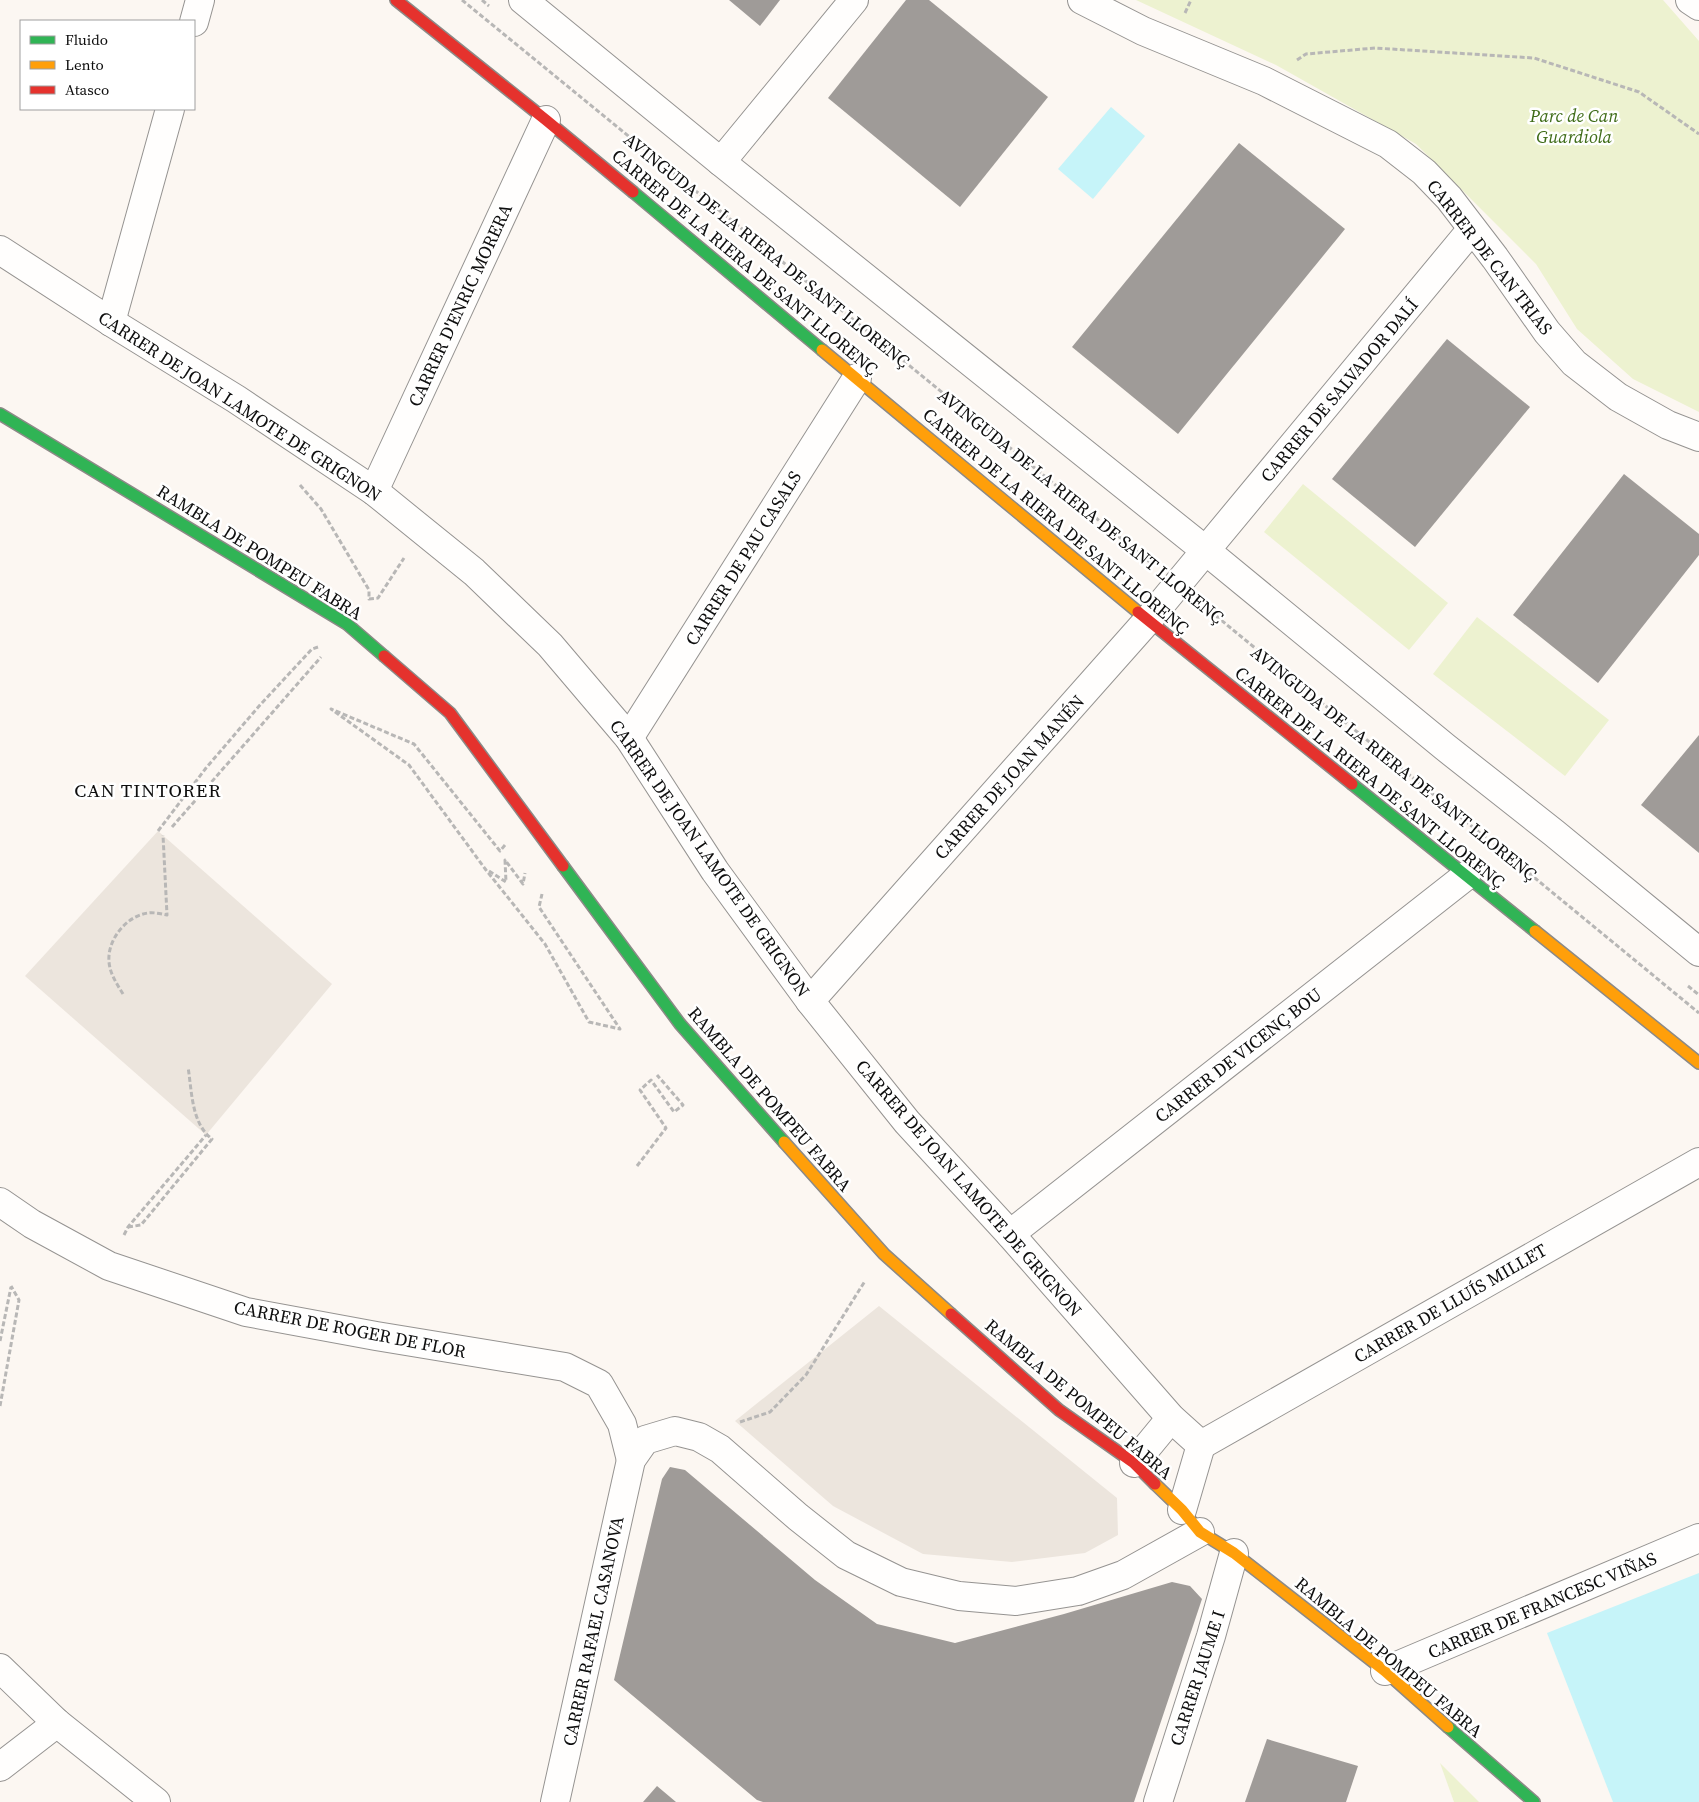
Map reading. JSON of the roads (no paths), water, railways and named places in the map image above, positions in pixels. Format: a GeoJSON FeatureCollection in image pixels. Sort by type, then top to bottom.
{"type":"FeatureCollection","features":[{"type":"Feature","properties":{"kind":"street"},"geometry":{"type":"LineString","coordinates":[[195,20],[200,0]]}},
{"type":"Feature","properties":{"kind":"street","name":"CARRER DE LA RIERA DE SANT LLORENÇ"},"geometry":{"type":"LineString","coordinates":[[396,0],[546,120],[1148,620],[1699,1063]]}},
{"type":"Feature","properties":{"kind":"street"},"geometry":{"type":"LineString","coordinates":[[523,0],[721,162],[1205,550],[1699,952]]}},
{"type":"Feature","properties":{"kind":"street"},"geometry":{"type":"LineString","coordinates":[[721,162],[854,0]]}},
{"type":"Feature","properties":{"kind":"street","name":"CARRER DE CAN TRIAS"},"geometry":{"type":"LineString","coordinates":[[1082,0],[1143,30],[1264,81],[1388,144],[1424,172],[1449,198],[1495,258],[1547,332],[1574,363],[1618,397],[1668,425],[1699,437]]}},
{"type":"Feature","properties":{"kind":"street"},"geometry":{"type":"LineString","coordinates":[[1690,0],[1699,6]]}},
{"type":"Feature","properties":{"kind":"street"},"geometry":{"type":"LineString","coordinates":[[112,322],[170,110]]}},
{"type":"Feature","properties":{"kind":"street","name":"CARRER D'ENRIC MORERA"},"geometry":{"type":"LineString","coordinates":[[374,491],[546,120]]}},
{"type":"Feature","properties":{"kind":"street","name":"CARRER DE SALVADOR DALÍ"},"geometry":{"type":"LineString","coordinates":[[1205,550],[1472,229]]}},
{"type":"Feature","properties":{"kind":"street","name":"CARRER DE JOAN LAMOTE DE GRIGNON"},"geometry":{"type":"LineString","coordinates":[[0,250],[236,398],[374,491],[474,572],[550,645],[629,738],[715,871],[810,1001],[907,1122],[1010,1234],[1171,1418],[1201,1445]]}},
{"type":"Feature","properties":{"kind":"street","name":"CARRER DE PAU CASALS"},"geometry":{"type":"LineString","coordinates":[[629,738],[857,378]]}},
{"type":"Feature","properties":{"kind":"street","name":"RAMBLA DE POMPEU FABRA"},"geometry":{"type":"LineString","coordinates":[[0,414],[347,624],[450,713],[680,1024],[884,1254],[1059,1410],[1134,1463],[1182,1510],[1200,1532],[1234,1553],[1385,1672],[1534,1802]]}},
{"type":"Feature","properties":{"kind":"street","name":"CARRER DE JOAN MANÉN"},"geometry":{"type":"LineString","coordinates":[[810,1001],[1148,620],[1205,550]]}},
{"type":"Feature","properties":{"kind":"street","name":"CARRER DE VICENÇ BOU"},"geometry":{"type":"LineString","coordinates":[[1010,1234],[1466,876]]}},
{"type":"Feature","properties":{"kind":"street","name":"CARRER DE LLUÍS MILLET"},"geometry":{"type":"LineString","coordinates":[[1201,1445],[1699,1162]]}},
{"type":"Feature","properties":{"kind":"street","name":"CARRER DE ROGER DE FLOR"},"geometry":{"type":"LineString","coordinates":[[0,1202],[32,1224],[109,1266],[246,1312],[376,1336],[566,1367],[599,1384],[622,1424],[631,1460]]}},
{"type":"Feature","properties":{"kind":"street"},"geometry":{"type":"LineString","coordinates":[[1134,1463],[1171,1418]]}},
{"type":"Feature","properties":{"kind":"street"},"geometry":{"type":"LineString","coordinates":[[631,1460],[645,1440],[675,1431],[699,1436],[720,1449],[798,1517],[846,1555],[901,1582],[959,1596],[1016,1601],[1078,1591],[1123,1576],[1200,1532]]}},
{"type":"Feature","properties":{"kind":"street"},"geometry":{"type":"LineString","coordinates":[[1182,1510],[1201,1445]]}},
{"type":"Feature","properties":{"kind":"street","name":"CARRER RAFAEL CASANOVA"},"geometry":{"type":"LineString","coordinates":[[555,1802],[631,1460]]}},
{"type":"Feature","properties":{"kind":"street","name":"CARRER DE FRANCESC VIÑAS"},"geometry":{"type":"LineString","coordinates":[[1385,1672],[1699,1538]]}},
{"type":"Feature","properties":{"kind":"street","name":"CARRER JAUME I"},"geometry":{"type":"LineString","coordinates":[[1158,1802],[1211,1636],[1234,1553]]}},
{"type":"Feature","properties":{"kind":"street"},"geometry":{"type":"LineString","coordinates":[[0,1668],[57,1722],[156,1802]]}},
{"type":"Feature","properties":{"kind":"street"},"geometry":{"type":"LineString","coordinates":[[0,1685],[57,1722]]}},
{"type":"Feature","properties":{"kind":"street"},"geometry":{"type":"LineString","coordinates":[[0,1767],[57,1722]]}},
{"type":"Feature","properties":{"kind":"water"},"geometry":{"type":"Polygon","coordinates":[[[1111,107],[1145,136],[1093,199],[1058,169],[1111,107]]]}},
{"type":"Feature","properties":{"kind":"water"},"geometry":{"type":"Polygon","coordinates":[[[1699,1573],[1699,1802],[1613,1802],[1547,1633],[1699,1573]]]}},
{"type":"Feature","properties":{"kind":"district","name":"CAN TINTORER"},"geometry":{"type":"Point","coordinates":[148,790]}},
{"type":"Feature","properties":{"kind":"park label","name":"Parc de Can Guardiola"},"geometry":{"type":"Point","coordinates":[1574,125]}}]}
